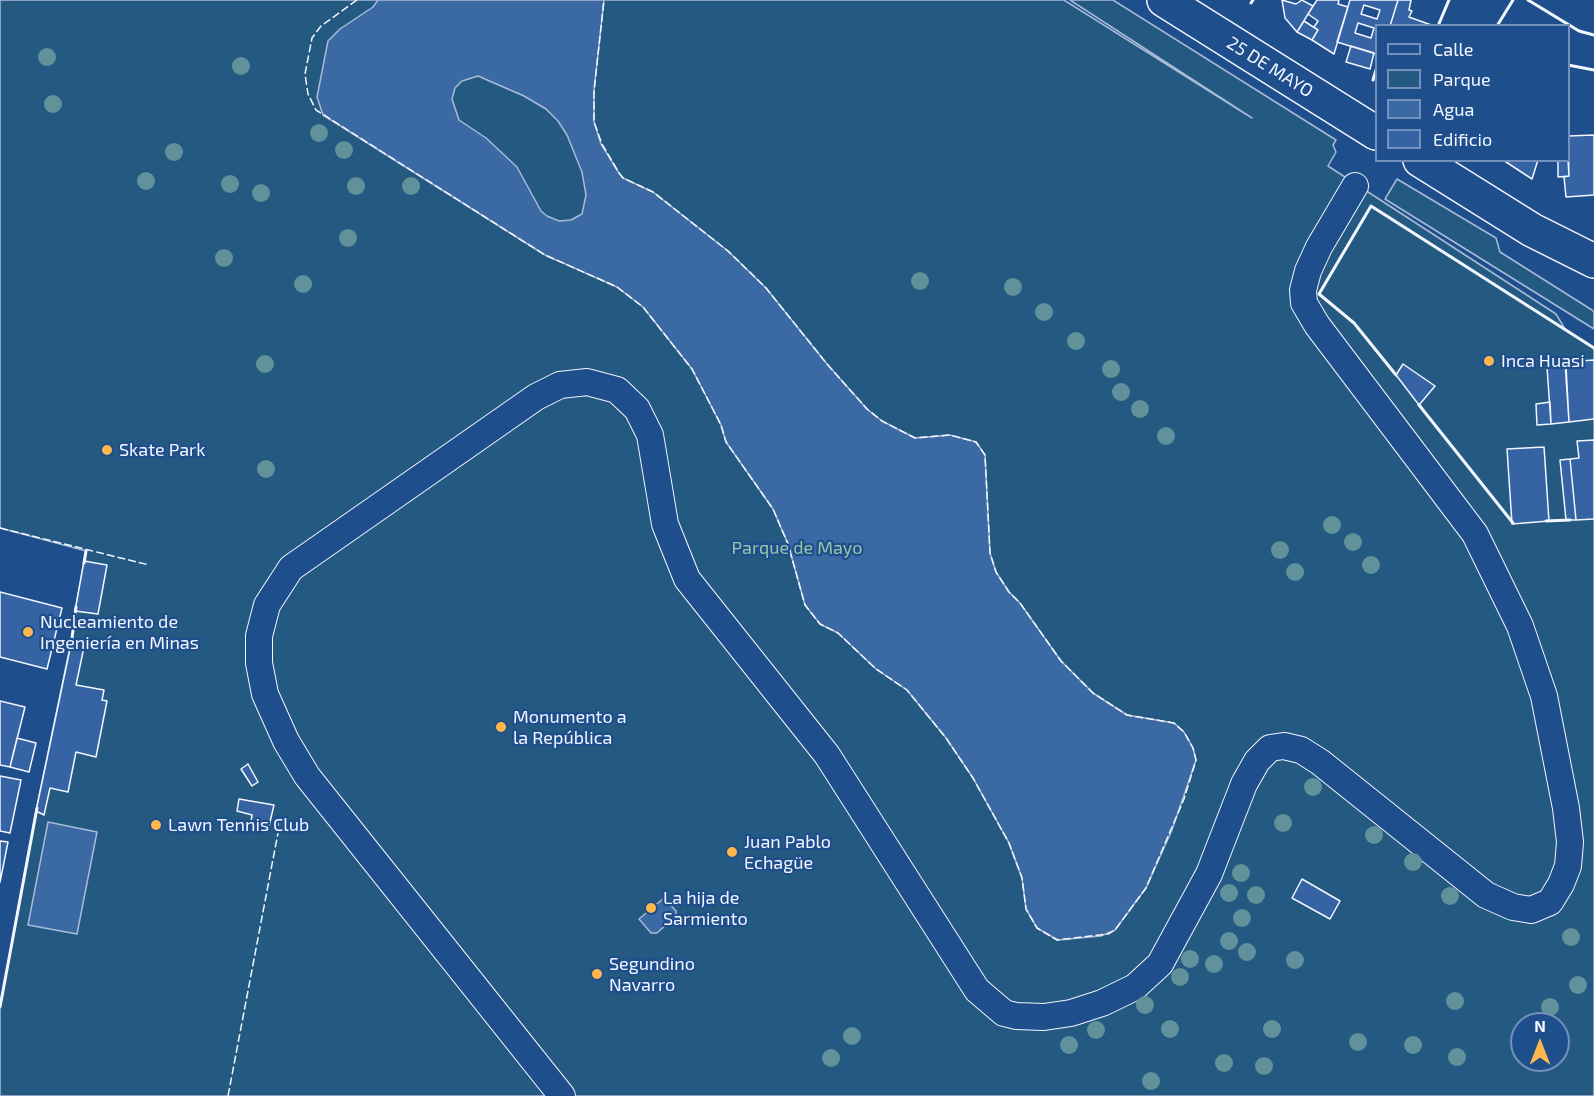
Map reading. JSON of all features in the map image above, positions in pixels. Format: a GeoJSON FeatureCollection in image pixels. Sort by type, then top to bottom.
{"type":"FeatureCollection","features":[{"type":"Feature","properties":{"kind":"street","name":"25 DE MAYO"},"geometry":{"type":"LineString","coordinates":[[1164,0],[1375,132]]}},
{"type":"Feature","properties":{"kind":"street"},"geometry":{"type":"LineString","coordinates":[[1423,162],[1532,230],[1594,261]]}},
{"type":"Feature","properties":{"kind":"street"},"geometry":{"type":"LineString","coordinates":[[562,1096],[307,776],[286,741],[266,694],[259,663],[259,636],[267,605],[291,568],[536,397],[561,385],[587,382],[617,390],[637,409],[650,435],[665,524],[687,579],[827,755],[977,990],[1004,1013],[1044,1017],[1081,1009],[1135,987],[1160,964],[1209,874],[1244,784],[1257,761],[1270,748],[1284,746],[1301,750],[1320,762],[1486,895],[1513,907],[1531,910],[1550,902],[1568,866],[1570,842],[1544,696],[1520,626],[1475,534],[1317,325],[1304,303],[1303,290],[1308,271],[1319,247],[1355,186]]}},
{"type":"Feature","properties":{"kind":"street"},"geometry":{"type":"LineString","coordinates":[[1532,230],[1594,282]]}},
{"type":"Feature","properties":{"kind":"green space","name":"Parque de Mayo"},"geometry":{"type":"Polygon","coordinates":[[[0,0],[1064,0],[1252,118],[1070,0],[1113,0],[1336,140],[1333,145],[1336,152],[1328,166],[1556,314],[1565,329],[1594,348],[1594,1096],[0,1096],[0,1007],[36,811],[76,618],[74,617],[86,551],[0,528],[0,0]]]}},
{"type":"Feature","properties":{"kind":"green space"},"geometry":{"type":"Polygon","coordinates":[[[1397,179],[1496,238],[1500,252],[1592,310],[1594,329],[1385,199],[1397,179]]]}},
{"type":"Feature","properties":{"kind":"water"},"geometry":{"type":"Polygon","coordinates":[[[378,0],[604,0],[594,91],[594,122],[601,144],[623,178],[653,192],[728,251],[766,288],[827,364],[867,409],[882,421],[915,438],[950,435],[976,442],[985,455],[990,553],[996,572],[1009,592],[1020,603],[1061,661],[1093,693],[1127,715],[1174,723],[1184,732],[1193,748],[1196,760],[1172,830],[1146,888],[1115,930],[1101,936],[1058,940],[1037,928],[1026,909],[1022,878],[1009,843],[973,778],[946,738],[907,690],[876,669],[838,633],[820,624],[805,605],[788,544],[773,509],[726,442],[721,425],[692,369],[643,307],[617,287],[545,255],[323,115],[317,97],[328,41],[340,29],[373,7],[378,0]],[[478,76],[462,81],[455,88],[452,99],[459,120],[486,138],[517,167],[541,211],[559,221],[571,220],[582,214],[586,195],[582,172],[567,135],[558,121],[546,109],[524,96],[478,76]]]}},
{"type":"Feature","properties":{"kind":"water"},"geometry":{"type":"Polygon","coordinates":[[[48,822],[97,832],[77,934],[28,925],[48,822]]]}},
{"type":"Feature","properties":{"kind":"water"},"geometry":{"type":"Polygon","coordinates":[[[664,898],[676,911],[676,916],[657,933],[651,933],[639,919],[664,898]]]}},
{"type":"Feature","properties":{"kind":"building"},"geometry":{"type":"Polygon","coordinates":[[[1282,0],[1296,4],[1302,0],[1313,6],[1297,32],[1285,18],[1282,0]]]}},
{"type":"Feature","properties":{"kind":"building"},"geometry":{"type":"Polygon","coordinates":[[[1317,0],[1339,0],[1338,4],[1348,7],[1334,54],[1312,40],[1318,30],[1314,27],[1318,21],[1308,14],[1317,0]]]}},
{"type":"Feature","properties":{"kind":"building"},"geometry":{"type":"Polygon","coordinates":[[[1350,0],[1398,0],[1391,24],[1375,24],[1375,54],[1337,42],[1350,0]],[[1364,5],[1361,14],[1377,19],[1380,10],[1364,5]],[[1358,23],[1355,33],[1371,38],[1374,28],[1358,23]]]}},
{"type":"Feature","properties":{"kind":"building"},"geometry":{"type":"Polygon","coordinates":[[[1398,0],[1411,0],[1409,10],[1412,11],[1409,17],[1428,24],[1391,24],[1398,0]]]}},
{"type":"Feature","properties":{"kind":"building"},"geometry":{"type":"Polygon","coordinates":[[[1304,21],[1318,30],[1312,40],[1297,32],[1304,21]]]}},
{"type":"Feature","properties":{"kind":"building"},"geometry":{"type":"Polygon","coordinates":[[[1351,46],[1374,53],[1370,69],[1346,62],[1351,46]]]}},
{"type":"Feature","properties":{"kind":"building"},"geometry":{"type":"Polygon","coordinates":[[[1594,135],[1594,195],[1566,197],[1564,177],[1569,176],[1570,136],[1594,135]]]}},
{"type":"Feature","properties":{"kind":"building"},"geometry":{"type":"Polygon","coordinates":[[[1506,162],[1537,162],[1532,179],[1506,162]]]}},
{"type":"Feature","properties":{"kind":"building"},"geometry":{"type":"Polygon","coordinates":[[[1558,162],[1568,162],[1569,176],[1558,177],[1558,162]]]}},
{"type":"Feature","properties":{"kind":"building"},"geometry":{"type":"Polygon","coordinates":[[[1594,360],[1594,419],[1569,422],[1565,362],[1594,360]]]}},
{"type":"Feature","properties":{"kind":"building"},"geometry":{"type":"Polygon","coordinates":[[[1403,364],[1435,386],[1419,405],[1396,375],[1403,364]]]}},
{"type":"Feature","properties":{"kind":"building"},"geometry":{"type":"Polygon","coordinates":[[[1566,366],[1569,422],[1551,424],[1547,367],[1566,366]]]}},
{"type":"Feature","properties":{"kind":"building"},"geometry":{"type":"Polygon","coordinates":[[[1550,402],[1551,424],[1537,425],[1536,404],[1550,402]]]}},
{"type":"Feature","properties":{"kind":"building"},"geometry":{"type":"Polygon","coordinates":[[[1594,440],[1594,519],[1576,520],[1570,459],[1579,458],[1577,441],[1594,440]]]}},
{"type":"Feature","properties":{"kind":"building"},"geometry":{"type":"Polygon","coordinates":[[[1544,447],[1549,521],[1512,524],[1507,449],[1544,447]]]}},
{"type":"Feature","properties":{"kind":"building"},"geometry":{"type":"Polygon","coordinates":[[[1570,459],[1576,520],[1566,520],[1560,460],[1570,459]]]}},
{"type":"Feature","properties":{"kind":"building"},"geometry":{"type":"Polygon","coordinates":[[[84,561],[107,565],[98,614],[75,611],[84,561]]]}},
{"type":"Feature","properties":{"kind":"building","name":"Nucleamiento de Ingeniería en Minas"},"geometry":{"type":"Polygon","coordinates":[[[0,592],[62,608],[47,669],[0,657],[0,592]]]}},
{"type":"Feature","properties":{"kind":"building"},"geometry":{"type":"Polygon","coordinates":[[[71,644],[84,647],[76,685],[104,690],[102,700],[107,701],[96,757],[76,752],[68,792],[50,788],[44,815],[36,811],[71,644]]]}},
{"type":"Feature","properties":{"kind":"building"},"geometry":{"type":"Polygon","coordinates":[[[0,701],[25,707],[10,767],[0,765],[0,701]]]}},
{"type":"Feature","properties":{"kind":"building"},"geometry":{"type":"Polygon","coordinates":[[[17,738],[36,743],[29,772],[10,767],[17,738]]]}},
{"type":"Feature","properties":{"kind":"building"},"geometry":{"type":"Polygon","coordinates":[[[248,764],[258,782],[252,786],[241,769],[248,764]]]}},
{"type":"Feature","properties":{"kind":"building"},"geometry":{"type":"Polygon","coordinates":[[[0,776],[21,780],[10,833],[0,831],[0,776]]]}},
{"type":"Feature","properties":{"kind":"building"},"geometry":{"type":"Polygon","coordinates":[[[239,799],[274,805],[269,826],[251,822],[252,815],[237,811],[239,799]]]}},
{"type":"Feature","properties":{"kind":"building"},"geometry":{"type":"Polygon","coordinates":[[[0,841],[8,842],[0,882],[0,841]]]}},
{"type":"Feature","properties":{"kind":"building"},"geometry":{"type":"Polygon","coordinates":[[[1302,879],[1340,901],[1330,919],[1292,898],[1302,879]]]}},
{"type":"Feature","properties":{"kind":"fence"},"geometry":{"type":"LineString","coordinates":[[357,0],[321,26],[312,38],[305,74],[308,94],[316,110],[545,255],[617,287],[643,307],[692,369],[721,425],[726,442],[773,509],[788,544],[805,605],[820,624],[838,633],[876,669],[907,690],[946,738],[973,778],[1009,843],[1022,878],[1026,909],[1037,928],[1057,940],[1108,934],[1115,930],[1146,888],[1184,799],[1196,760],[1193,748],[1184,732],[1174,723],[1127,715],[1093,693],[1061,661],[1020,603],[1009,592],[996,572],[990,553],[985,455],[976,442],[950,435],[915,438],[882,421],[867,409],[827,364],[766,288],[728,251],[653,192],[623,178],[619,173],[602,144],[594,122],[594,91],[604,0]]}},
{"type":"Feature","properties":{"kind":"fence"},"geometry":{"type":"LineString","coordinates":[[0,528],[149,565]]}},
{"type":"Feature","properties":{"kind":"fence"},"geometry":{"type":"LineString","coordinates":[[228,1096],[278,833],[278,818]]}},
{"type":"Feature","properties":{"kind":"wall"},"geometry":{"type":"LineString","coordinates":[[1439,24],[1449,0]]}},
{"type":"Feature","properties":{"kind":"wall"},"geometry":{"type":"LineString","coordinates":[[1498,24],[1513,0]]}},
{"type":"Feature","properties":{"kind":"wall"},"geometry":{"type":"LineString","coordinates":[[1528,0],[1567,24]]}},
{"type":"Feature","properties":{"kind":"wall"},"geometry":{"type":"LineString","coordinates":[[1570,26],[1594,35]]}},
{"type":"Feature","properties":{"kind":"wall"},"geometry":{"type":"LineString","coordinates":[[1570,65],[1594,70]]}},
{"type":"Feature","properties":{"kind":"wall"},"geometry":{"type":"LineString","coordinates":[[1373,80],[1375,73]]}},
{"type":"Feature","properties":{"kind":"wall"},"geometry":{"type":"LineString","coordinates":[[1396,375],[1354,323],[1319,294],[1371,206],[1594,348]]}},
{"type":"Feature","properties":{"kind":"wall"},"geometry":{"type":"LineString","coordinates":[[1419,405],[1513,523]]}},
{"type":"Feature","properties":{"kind":"wall"},"geometry":{"type":"LineString","coordinates":[[1546,521],[1570,520]]}},
{"type":"Feature","properties":{"kind":"wall"},"geometry":{"type":"LineString","coordinates":[[84,563],[86,551]]}},
{"type":"Feature","properties":{"kind":"wall"},"geometry":{"type":"LineString","coordinates":[[71,646],[76,607]]}},
{"type":"Feature","properties":{"kind":"wall"},"geometry":{"type":"LineString","coordinates":[[0,1007],[37,808]]}},
{"type":"Feature","properties":{"kind":"place","name":"Inca Huasi"},"geometry":{"type":"Point","coordinates":[1489,361]}},
{"type":"Feature","properties":{"kind":"place","name":"Skate Park"},"geometry":{"type":"Point","coordinates":[107,450]}},
{"type":"Feature","properties":{"kind":"place","name":"Nucleamiento de Ingeniería en Minas"},"geometry":{"type":"Point","coordinates":[28,632]}},
{"type":"Feature","properties":{"kind":"place","name":"Monumento a la República"},"geometry":{"type":"Point","coordinates":[501,727]}},
{"type":"Feature","properties":{"kind":"place","name":"Lawn Tennis Club"},"geometry":{"type":"Point","coordinates":[156,825]}},
{"type":"Feature","properties":{"kind":"place","name":"Juan Pablo Echagüe"},"geometry":{"type":"Point","coordinates":[732,852]}},
{"type":"Feature","properties":{"kind":"place","name":"La hija de Sarmiento"},"geometry":{"type":"Point","coordinates":[651,908]}},
{"type":"Feature","properties":{"kind":"place","name":"Segundino Navarro"},"geometry":{"type":"Point","coordinates":[597,974]}}]}
